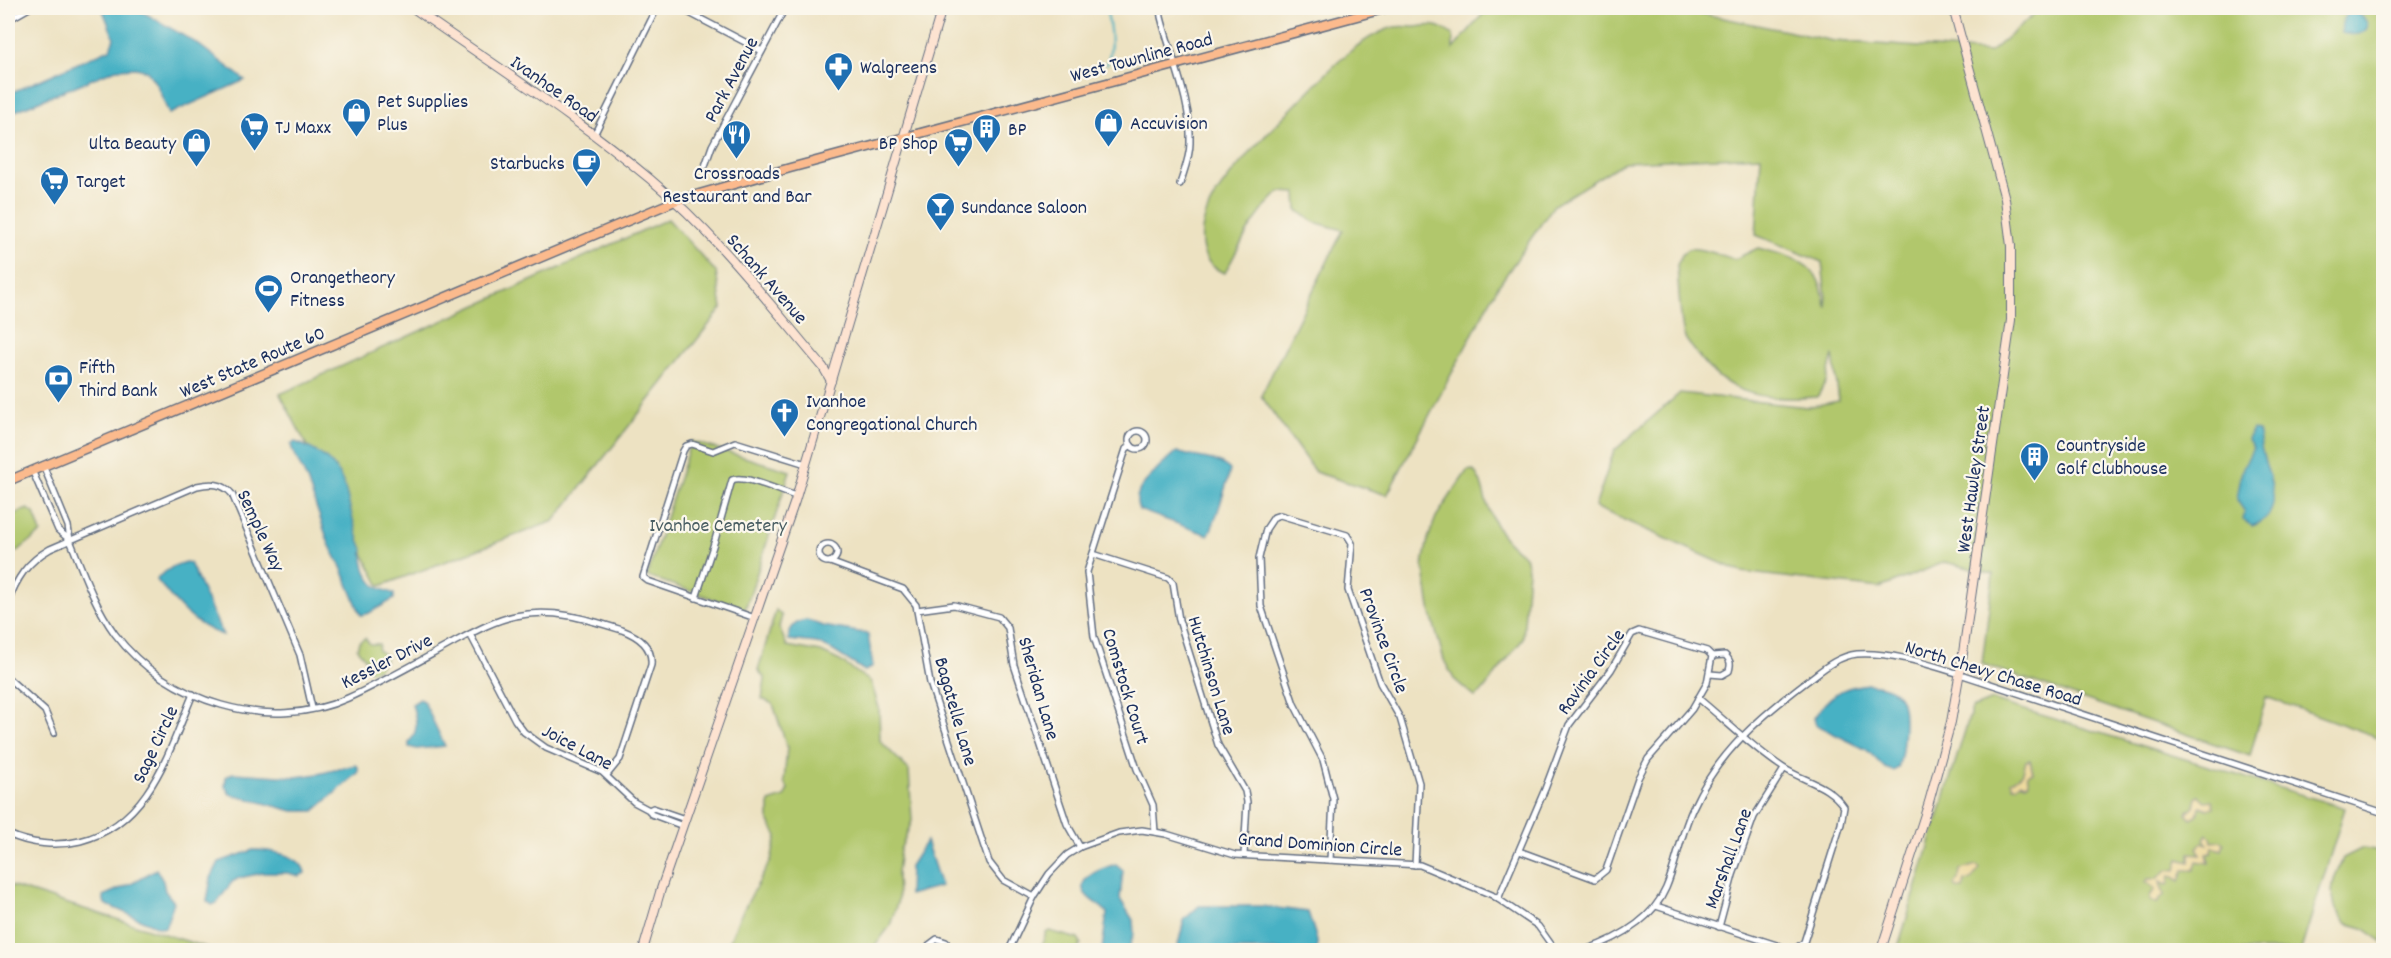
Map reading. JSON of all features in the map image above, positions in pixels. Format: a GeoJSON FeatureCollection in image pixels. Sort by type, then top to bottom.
{"type":"FeatureCollection","features":[{"type":"Feature","properties":{"kind":"main road","name":"Ivanhoe Road"},"geometry":{"type":"LineString","coordinates":[[413,8],[594,135],[675,201]]}},
{"type":"Feature","properties":{"kind":"main road"},"geometry":{"type":"LineString","coordinates":[[642,951],[796,496],[942,8]]}},
{"type":"Feature","properties":{"kind":"main road","name":"West Townline Road"},"geometry":{"type":"LineString","coordinates":[[675,201],[903,137],[1387,8]]}},
{"type":"Feature","properties":{"kind":"main road","name":"West Hawley Street"},"geometry":{"type":"LineString","coordinates":[[1881,951],[1943,754],[1960,674],[2011,320],[2013,284],[2005,199],[1953,8]]}},
{"type":"Feature","properties":{"kind":"main road","name":"Schank Avenue"},"geometry":{"type":"LineString","coordinates":[[675,201],[743,272],[823,367],[831,381]]}},
{"type":"Feature","properties":{"kind":"main road","name":"West State Route 60"},"geometry":{"type":"LineString","coordinates":[[8,481],[675,201]]}},
{"type":"Feature","properties":{"kind":"street"},"geometry":{"type":"LineString","coordinates":[[8,20],[29,8]]}},
{"type":"Feature","properties":{"kind":"street"},"geometry":{"type":"LineString","coordinates":[[594,135],[657,8]]}},
{"type":"Feature","properties":{"kind":"street"},"geometry":{"type":"LineString","coordinates":[[680,8],[762,51]]}},
{"type":"Feature","properties":{"kind":"street","name":"Park Avenue"},"geometry":{"type":"LineString","coordinates":[[705,166],[711,146],[785,8]]}},
{"type":"Feature","properties":{"kind":"street"},"geometry":{"type":"LineString","coordinates":[[1160,8],[1190,129],[1188,159],[1180,184]]}},
{"type":"Feature","properties":{"kind":"street"},"geometry":{"type":"LineString","coordinates":[[755,618],[648,581],[643,577],[684,448],[692,444],[713,451],[735,442],[806,464]]}},
{"type":"Feature","properties":{"kind":"street","name":"Comstock Court"},"geometry":{"type":"LineString","coordinates":[[1131,445],[1125,449],[1087,572],[1094,637],[1137,769],[1153,805],[1155,832]]}},
{"type":"Feature","properties":{"kind":"street","name":"Kessler Drive"},"geometry":{"type":"LineString","coordinates":[[43,465],[97,605],[115,634],[153,670],[194,694],[225,705],[253,711],[282,712],[312,708],[350,697],[494,622],[517,616],[553,614],[586,618],[631,633],[642,640],[651,653],[651,665],[620,759],[607,775]]}},
{"type":"Feature","properties":{"kind":"street","name":"Kessler Drive"},"geometry":{"type":"LineString","coordinates":[[32,470],[58,530],[70,540]]}},
{"type":"Feature","properties":{"kind":"street"},"geometry":{"type":"LineString","coordinates":[[696,598],[716,540],[732,480],[738,478],[750,480],[796,496]]}},
{"type":"Feature","properties":{"kind":"street","name":"Semple Way"},"geometry":{"type":"LineString","coordinates":[[70,540],[197,486],[212,484],[226,488],[232,493],[300,655],[312,708]]}},
{"type":"Feature","properties":{"kind":"street","name":"Province Circle"},"geometry":{"type":"LineString","coordinates":[[1330,860],[1333,799],[1324,762],[1293,703],[1261,606],[1259,558],[1266,529],[1274,517],[1280,515],[1347,535],[1352,543],[1348,590],[1380,683],[1400,718],[1419,783],[1415,865]]}},
{"type":"Feature","properties":{"kind":"street"},"geometry":{"type":"LineString","coordinates":[[8,603],[18,579],[31,562],[50,549],[70,540]]}},
{"type":"Feature","properties":{"kind":"street","name":"Hutchinson Lane"},"geometry":{"type":"LineString","coordinates":[[1093,554],[1168,578],[1173,583],[1179,620],[1218,745],[1245,791],[1247,802],[1244,855]]}},
{"type":"Feature","properties":{"kind":"street","name":"Bagatelle Lane"},"geometry":{"type":"LineString","coordinates":[[830,562],[903,589],[916,605],[930,683],[989,862],[1003,880],[1034,897]]}},
{"type":"Feature","properties":{"kind":"street","name":"Sheridan Lane"},"geometry":{"type":"LineString","coordinates":[[917,610],[954,605],[999,617],[1008,628],[1014,664],[1067,824],[1080,847]]}},
{"type":"Feature","properties":{"kind":"street","name":"Ravinia Circle"},"geometry":{"type":"LineString","coordinates":[[1498,899],[1545,789],[1569,725],[1611,670],[1632,634],[1639,631],[1707,651],[1712,656]]}},
{"type":"Feature","properties":{"kind":"street","name":"Joice Lane"},"geometry":{"type":"LineString","coordinates":[[470,634],[515,720],[524,732],[542,746],[594,767],[607,775],[634,802],[650,810],[651,814],[684,822]]}},
{"type":"Feature","properties":{"kind":"street","name":"North Chevy Chase Road"},"geometry":{"type":"LineString","coordinates":[[1585,951],[1630,929],[1656,906],[1665,890],[1692,808],[1708,777],[1743,735],[1767,712],[1834,661],[1855,654],[1898,657],[1960,674],[2384,813]]}},
{"type":"Feature","properties":{"kind":"street"},"geometry":{"type":"LineString","coordinates":[[1519,851],[1595,879],[1601,876],[1606,870],[1638,778],[1648,759],[1692,709],[1710,674],[1712,656],[1725,655],[1730,660],[1729,671],[1722,675],[1710,674]]}},
{"type":"Feature","properties":{"kind":"street"},"geometry":{"type":"LineString","coordinates":[[8,678],[45,711],[54,733]]}},
{"type":"Feature","properties":{"kind":"street","name":"Sage Circle"},"geometry":{"type":"LineString","coordinates":[[8,834],[37,843],[70,843],[98,835],[122,821],[150,790],[194,694]]}},
{"type":"Feature","properties":{"kind":"street"},"geometry":{"type":"LineString","coordinates":[[1656,906],[1793,951],[1804,942],[1841,824],[1844,807],[1835,793],[1784,769],[1698,698]]}},
{"type":"Feature","properties":{"kind":"street","name":"Marshall Lane"},"geometry":{"type":"LineString","coordinates":[[1719,927],[1733,875],[1754,817],[1784,769]]}},
{"type":"Feature","properties":{"kind":"street","name":"Grand Dominion Circle"},"geometry":{"type":"LineString","coordinates":[[1009,951],[1034,897],[1049,874],[1067,855],[1080,847],[1119,833],[1142,830],[1235,855],[1415,865],[1498,899],[1538,926],[1556,951]]}},
{"type":"Feature","properties":{"kind":"street"},"geometry":{"type":"LineString","coordinates":[[928,951],[929,945],[937,939],[946,942],[949,951]]}},
{"type":"Feature","properties":{"kind":"green space"},"geometry":{"type":"Polygon","coordinates":[[[1488,8],[1675,8],[1834,41],[1990,52],[2042,8],[2383,8],[2383,739],[2266,697],[2250,756],[1982,664],[1993,574],[1945,562],[1880,588],[1741,572],[1595,507],[1614,451],[1680,393],[1807,407],[1839,401],[1833,355],[1826,382],[1817,397],[1766,396],[1735,388],[1722,379],[1709,368],[1684,335],[1677,265],[1683,254],[1692,248],[1735,259],[1758,248],[1795,259],[1810,269],[1816,277],[1827,308],[1822,262],[1756,235],[1761,156],[1624,162],[1554,205],[1497,288],[1387,495],[1315,472],[1261,396],[1343,230],[1314,222],[1297,210],[1296,193],[1279,192],[1255,220],[1225,273],[1214,268],[1207,260],[1203,250],[1202,228],[1209,206],[1245,158],[1351,50],[1375,35],[1392,28],[1431,25],[1453,35],[1453,49],[1488,8]]]}},
{"type":"Feature","properties":{"kind":"green space"},"geometry":{"type":"Polygon","coordinates":[[[668,219],[716,272],[722,308],[554,521],[380,586],[280,394],[668,219]]]}},
{"type":"Feature","properties":{"kind":"green space","name":"Ivanhoe Cemetery"},"geometry":{"type":"Polygon","coordinates":[[[691,441],[790,471],[745,610],[647,576],[691,441]]]}},
{"type":"Feature","properties":{"kind":"green space"},"geometry":{"type":"Polygon","coordinates":[[[1473,470],[1497,527],[1506,540],[1525,556],[1528,569],[1523,639],[1481,693],[1475,697],[1454,679],[1444,660],[1431,614],[1423,564],[1428,539],[1436,517],[1467,471],[1473,470]]]}},
{"type":"Feature","properties":{"kind":"green space"},"geometry":{"type":"Polygon","coordinates":[[[28,509],[34,513],[41,533],[16,552],[8,550],[8,516],[28,509]]]}},
{"type":"Feature","properties":{"kind":"green space"},"geometry":{"type":"Polygon","coordinates":[[[776,610],[782,616],[779,627],[787,646],[821,652],[840,661],[871,682],[879,708],[880,741],[909,770],[912,821],[900,850],[897,873],[898,900],[890,926],[872,950],[726,950],[739,918],[771,860],[777,836],[769,822],[769,802],[784,797],[788,789],[784,782],[787,747],[773,704],[762,699],[765,679],[758,670],[776,610]]]}},
{"type":"Feature","properties":{"kind":"green space"},"geometry":{"type":"Polygon","coordinates":[[[365,638],[370,644],[379,644],[378,650],[385,655],[385,661],[378,669],[371,671],[368,669],[365,658],[357,649],[359,642],[365,638]]]}},
{"type":"Feature","properties":{"kind":"green space"},"geometry":{"type":"Polygon","coordinates":[[[1992,700],[2345,808],[2301,950],[1897,950],[1972,708],[1992,700]]]}},
{"type":"Feature","properties":{"kind":"green space"},"geometry":{"type":"Polygon","coordinates":[[[2363,848],[2375,850],[2383,855],[2383,942],[2363,928],[2346,923],[2335,907],[2332,892],[2343,858],[2363,848]]]}},
{"type":"Feature","properties":{"kind":"green space"},"geometry":{"type":"Polygon","coordinates":[[[8,885],[215,950],[8,950],[8,885]]]}},
{"type":"Feature","properties":{"kind":"green space"},"geometry":{"type":"Polygon","coordinates":[[[1049,931],[1078,939],[1081,944],[1078,950],[1040,950],[1046,933],[1049,931]]]}},
{"type":"Feature","properties":{"kind":"sand"},"geometry":{"type":"Polygon","coordinates":[[[2030,760],[2033,772],[2027,775],[2029,783],[2021,782],[2013,786],[2011,781],[2021,774],[2026,761],[2030,760]]]}},
{"type":"Feature","properties":{"kind":"sand"},"geometry":{"type":"Polygon","coordinates":[[[2199,796],[2205,801],[2212,800],[2214,807],[2208,809],[2200,806],[2197,815],[2191,818],[2187,814],[2188,811],[2194,806],[2199,796]]]}},
{"type":"Feature","properties":{"kind":"sand"},"geometry":{"type":"Polygon","coordinates":[[[2207,834],[2211,837],[2212,842],[2222,841],[2224,844],[2222,850],[2213,847],[2212,853],[2207,854],[2209,863],[2197,861],[2194,870],[2184,870],[2180,881],[2170,875],[2167,885],[2160,882],[2164,895],[2157,903],[2150,900],[2155,889],[2146,882],[2148,879],[2157,879],[2168,869],[2176,870],[2179,859],[2190,862],[2190,853],[2201,854],[2197,848],[2201,843],[2208,845],[2204,839],[2207,834]]]}},
{"type":"Feature","properties":{"kind":"sand"},"geometry":{"type":"Polygon","coordinates":[[[1976,865],[1980,868],[1971,880],[1965,881],[1963,889],[1956,888],[1954,885],[1959,878],[1960,870],[1976,865]]]}},
{"type":"Feature","properties":{"kind":"water"},"geometry":{"type":"Polygon","coordinates":[[[102,8],[136,8],[198,44],[245,80],[169,114],[157,85],[147,71],[136,68],[116,69],[8,114],[8,94],[110,49],[114,38],[102,8]]]}},
{"type":"Feature","properties":{"kind":"water"},"geometry":{"type":"Polygon","coordinates":[[[2351,10],[2365,20],[2367,25],[2363,32],[2342,33],[2342,23],[2351,10]]]}},
{"type":"Feature","properties":{"kind":"water"},"geometry":{"type":"Polygon","coordinates":[[[2253,429],[2258,432],[2272,486],[2273,505],[2263,521],[2252,526],[2243,520],[2245,512],[2237,500],[2242,470],[2253,448],[2247,439],[2253,429]]]}},
{"type":"Feature","properties":{"kind":"water"},"geometry":{"type":"Polygon","coordinates":[[[295,442],[315,451],[329,461],[338,472],[363,549],[367,574],[376,586],[394,594],[394,599],[369,613],[361,615],[329,544],[307,480],[292,449],[291,444],[295,442]]]}},
{"type":"Feature","properties":{"kind":"water"},"geometry":{"type":"Polygon","coordinates":[[[1177,452],[1218,462],[1230,470],[1217,515],[1208,535],[1139,510],[1137,497],[1142,486],[1167,459],[1177,452]]]}},
{"type":"Feature","properties":{"kind":"water"},"geometry":{"type":"Polygon","coordinates":[[[190,563],[223,635],[194,620],[157,580],[174,566],[190,563]]]}},
{"type":"Feature","properties":{"kind":"water"},"geometry":{"type":"Polygon","coordinates":[[[807,620],[823,626],[868,635],[873,666],[865,671],[817,643],[789,640],[794,626],[807,620]]]}},
{"type":"Feature","properties":{"kind":"water"},"geometry":{"type":"Polygon","coordinates":[[[1868,684],[1893,690],[1902,702],[1904,720],[1902,752],[1898,768],[1893,771],[1885,768],[1867,750],[1816,725],[1814,718],[1825,703],[1836,694],[1850,687],[1868,684]]]}},
{"type":"Feature","properties":{"kind":"water"},"geometry":{"type":"Polygon","coordinates":[[[420,699],[424,702],[445,746],[417,749],[409,747],[416,728],[412,704],[420,699]]]}},
{"type":"Feature","properties":{"kind":"water"},"geometry":{"type":"Polygon","coordinates":[[[355,765],[358,767],[358,773],[314,811],[293,811],[230,794],[225,786],[226,777],[233,773],[296,777],[355,765]]]}},
{"type":"Feature","properties":{"kind":"water"},"geometry":{"type":"Polygon","coordinates":[[[926,841],[941,886],[909,895],[910,866],[926,841]]]}},
{"type":"Feature","properties":{"kind":"water"},"geometry":{"type":"Polygon","coordinates":[[[253,850],[268,851],[292,858],[303,867],[305,873],[299,876],[288,873],[262,873],[239,878],[232,882],[217,903],[212,905],[207,901],[211,878],[219,862],[253,850]]]}},
{"type":"Feature","properties":{"kind":"water"},"geometry":{"type":"Polygon","coordinates":[[[1116,864],[1123,870],[1120,899],[1133,920],[1134,934],[1128,950],[1102,950],[1107,913],[1088,897],[1083,885],[1090,875],[1116,864]]]}},
{"type":"Feature","properties":{"kind":"water"},"geometry":{"type":"Polygon","coordinates":[[[156,869],[163,881],[165,891],[174,902],[165,928],[105,904],[103,896],[133,883],[156,869]]]}},
{"type":"Feature","properties":{"kind":"water"},"geometry":{"type":"Polygon","coordinates":[[[1199,906],[1261,906],[1308,912],[1317,940],[1317,950],[1183,950],[1178,945],[1184,920],[1199,906]]]}},
{"type":"Feature","properties":{"kind":"waterway"},"geometry":{"type":"LineString","coordinates":[[1106,8],[1111,43],[1107,64]]}},
{"type":"Feature","properties":{"kind":"place","name":"Walgreens"},"geometry":{"type":"Point","coordinates":[839,92]}},
{"type":"Feature","properties":{"kind":"place","name":"Pet Supplies Plus"},"geometry":{"type":"Point","coordinates":[356,138]}},
{"type":"Feature","properties":{"kind":"place","name":"Accuvision"},"geometry":{"type":"Point","coordinates":[1109,148]}},
{"type":"Feature","properties":{"kind":"place","name":"TJ Maxx"},"geometry":{"type":"Point","coordinates":[254,152]}},
{"type":"Feature","properties":{"kind":"place","name":"BP"},"geometry":{"type":"Point","coordinates":[987,154]}},
{"type":"Feature","properties":{"kind":"place","name":"Crossroads Restaurant and Bar"},"geometry":{"type":"Point","coordinates":[737,160]}},
{"type":"Feature","properties":{"kind":"place","name":"Ulta Beauty"},"geometry":{"type":"Point","coordinates":[197,168]}},
{"type":"Feature","properties":{"kind":"place","name":"BP Shop"},"geometry":{"type":"Point","coordinates":[959,168]}},
{"type":"Feature","properties":{"kind":"place","name":"Starbucks"},"geometry":{"type":"Point","coordinates":[586,188]}},
{"type":"Feature","properties":{"kind":"place","name":"Target"},"geometry":{"type":"Point","coordinates":[55,206]}},
{"type":"Feature","properties":{"kind":"place","name":"Sundance Saloon"},"geometry":{"type":"Point","coordinates":[940,232]}},
{"type":"Feature","properties":{"kind":"place","name":"Orangetheory Fitness"},"geometry":{"type":"Point","coordinates":[269,314]}},
{"type":"Feature","properties":{"kind":"place","name":"Fifth Third Bank"},"geometry":{"type":"Point","coordinates":[58,404]}},
{"type":"Feature","properties":{"kind":"place","name":"Ivanhoe Congregational Church"},"geometry":{"type":"Point","coordinates":[785,438]}},
{"type":"Feature","properties":{"kind":"place","name":"Countryside Golf Clubhouse"},"geometry":{"type":"Point","coordinates":[2035,482]}}]}
